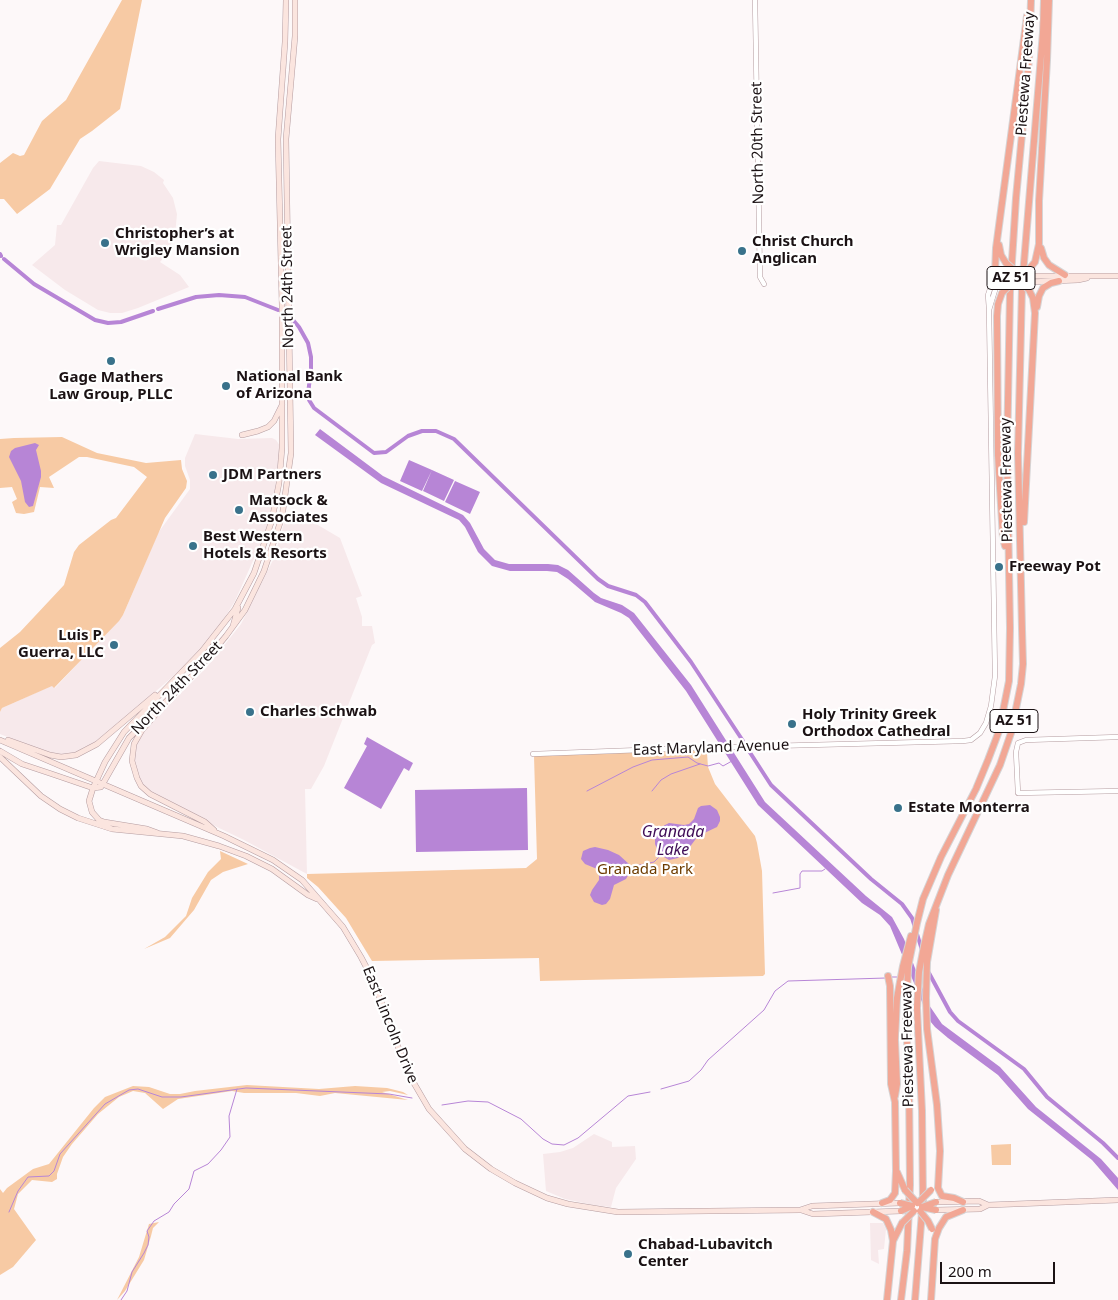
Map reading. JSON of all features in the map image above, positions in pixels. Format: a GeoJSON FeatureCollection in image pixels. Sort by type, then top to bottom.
{"type":"FeatureCollection","features":[{"type":"Feature","properties":{"kind":"highway"},"geometry":{"type":"LineString","coordinates":[[993,284],[996,248],[1022,59],[1027,0]]}},
{"type":"Feature","properties":{"kind":"highway","name":"Piestewa Freeway"},"geometry":{"type":"LineString","coordinates":[[901,1300],[907,1251],[910,1185],[906,994],[908,967],[921,906],[941,857],[976,789],[999,732],[1009,671],[1007,454],[1010,292],[1031,0]]}},
{"type":"Feature","properties":{"kind":"highway","name":"Piestewa Freeway"},"geometry":{"type":"LineString","coordinates":[[915,1300],[922,1221],[923,1179],[917,1008],[922,957],[929,924],[937,902],[1000,765],[1018,704],[1023,664],[1018,453],[1022,287],[1044,0]]}},
{"type":"Feature","properties":{"kind":"highway"},"geometry":{"type":"LineString","coordinates":[[1008,558],[1003,538],[998,455],[997,316],[998,304],[1002,293],[1009,286],[1025,278],[1037,256],[1040,244],[1039,201],[1048,51],[1049,0]]}},
{"type":"Feature","properties":{"kind":"highway"},"geometry":{"type":"LineString","coordinates":[[998,239],[1001,255],[1006,264],[1025,278],[1033,298],[1035,313]]}},
{"type":"Feature","properties":{"kind":"highway"},"geometry":{"type":"LineString","coordinates":[[1040,244],[1046,262],[1065,275]]}},
{"type":"Feature","properties":{"kind":"highway"},"geometry":{"type":"LineString","coordinates":[[1006,278],[1025,278]]}},
{"type":"Feature","properties":{"kind":"highway"},"geometry":{"type":"LineString","coordinates":[[1020,554],[1028,452],[1035,313],[1043,288],[1051,283],[1060,281]]}},
{"type":"Feature","properties":{"kind":"highway"},"geometry":{"type":"LineString","coordinates":[[937,902],[927,969],[926,1019],[937,1105],[940,1151],[938,1188],[940,1195],[963,1202]]}},
{"type":"Feature","properties":{"kind":"highway"},"geometry":{"type":"LineString","coordinates":[[882,1203],[890,1200],[895,1193],[896,1026],[899,986],[908,944],[917,923]]}},
{"type":"Feature","properties":{"kind":"highway"},"geometry":{"type":"LineString","coordinates":[[888,976],[890,986],[891,1084],[895,1102]]}},
{"type":"Feature","properties":{"kind":"highway"},"geometry":{"type":"LineString","coordinates":[[896,1171],[905,1190],[928,1220],[936,1239]]}},
{"type":"Feature","properties":{"kind":"highway"},"geometry":{"type":"LineString","coordinates":[[893,1241],[902,1223],[931,1190],[938,1175]]}},
{"type":"Feature","properties":{"kind":"highway"},"geometry":{"type":"LineString","coordinates":[[901,1211],[936,1202]]}},
{"type":"Feature","properties":{"kind":"highway"},"geometry":{"type":"LineString","coordinates":[[900,1203],[936,1210]]}},
{"type":"Feature","properties":{"kind":"highway"},"geometry":{"type":"LineString","coordinates":[[931,1300],[936,1239],[944,1219],[950,1214],[963,1210]]}},
{"type":"Feature","properties":{"kind":"highway"},"geometry":{"type":"LineString","coordinates":[[872,1212],[883,1217],[888,1222],[893,1241],[886,1300]]}},
{"type":"Feature","properties":{"kind":"main road","name":"North 24th Street"},"geometry":{"type":"LineString","coordinates":[[93,788],[120,736],[192,662],[219,631],[248,586],[269,531],[282,460],[282,306],[278,139],[286,0]]}},
{"type":"Feature","properties":{"kind":"main road","name":"North 24th Street"},"geometry":{"type":"LineString","coordinates":[[104,785],[114,763],[129,738],[209,658],[233,627],[250,600],[264,571],[276,537],[284,504],[291,444],[287,131],[295,0]]}},
{"type":"Feature","properties":{"kind":"main road"},"geometry":{"type":"LineString","coordinates":[[1025,278],[1065,275],[1090,277],[1118,276]]}},
{"type":"Feature","properties":{"kind":"main road"},"geometry":{"type":"LineString","coordinates":[[1025,278],[1060,281],[1090,277]]}},
{"type":"Feature","properties":{"kind":"main road"},"geometry":{"type":"LineString","coordinates":[[242,435],[268,427],[274,421],[282,404]]}},
{"type":"Feature","properties":{"kind":"main road"},"geometry":{"type":"LineString","coordinates":[[219,631],[233,627],[235,614],[245,592]]}},
{"type":"Feature","properties":{"kind":"main road"},"geometry":{"type":"LineString","coordinates":[[0,738],[50,755],[61,757],[76,755],[98,744],[168,686]]}},
{"type":"Feature","properties":{"kind":"main road"},"geometry":{"type":"LineString","coordinates":[[163,705],[136,740],[132,757],[135,774],[141,786],[150,794],[205,822],[218,834]]}},
{"type":"Feature","properties":{"kind":"main road","name":"East Lincoln Drive"},"geometry":{"type":"LineString","coordinates":[[0,738],[260,853],[302,880],[343,927],[362,956],[373,980],[399,1053],[412,1081],[429,1109],[465,1148],[502,1176],[547,1198],[600,1210],[626,1213],[800,1210]]}},
{"type":"Feature","properties":{"kind":"main road"},"geometry":{"type":"LineString","coordinates":[[0,751],[22,764],[93,788],[99,788],[104,785]]}},
{"type":"Feature","properties":{"kind":"main road","name":"East Lincoln Drive"},"geometry":{"type":"LineString","coordinates":[[0,757],[41,796],[69,814],[87,822],[112,829],[198,839],[239,853],[272,869],[318,899]]}},
{"type":"Feature","properties":{"kind":"main road"},"geometry":{"type":"LineString","coordinates":[[93,788],[89,802],[92,812],[99,820],[110,824],[147,829],[158,833]]}},
{"type":"Feature","properties":{"kind":"main road"},"geometry":{"type":"LineString","coordinates":[[936,1210],[980,1209],[988,1205],[1118,1200]]}},
{"type":"Feature","properties":{"kind":"main road"},"geometry":{"type":"LineString","coordinates":[[936,1202],[979,1201],[988,1205]]}},
{"type":"Feature","properties":{"kind":"main road"},"geometry":{"type":"LineString","coordinates":[[800,1210],[812,1206],[900,1203]]}},
{"type":"Feature","properties":{"kind":"main road"},"geometry":{"type":"LineString","coordinates":[[800,1210],[813,1214],[901,1211]]}},
{"type":"Feature","properties":{"kind":"street","name":"North 20th Street"},"geometry":{"type":"LineString","coordinates":[[755,0],[760,277],[764,284]]}},
{"type":"Feature","properties":{"kind":"street"},"geometry":{"type":"LineString","coordinates":[[989,310],[988,304],[993,284],[1006,278]]}},
{"type":"Feature","properties":{"kind":"street"},"geometry":{"type":"LineString","coordinates":[[989,310],[996,287],[1006,278]]}},
{"type":"Feature","properties":{"kind":"street","name":"East Maryland Avenue"},"geometry":{"type":"LineString","coordinates":[[534,754],[963,741],[971,740],[977,736],[984,727],[993,699],[995,676],[989,310]]}},
{"type":"Feature","properties":{"kind":"street"},"geometry":{"type":"LineString","coordinates":[[1118,737],[1026,740],[1018,743],[1016,752],[1018,793],[1118,791]]}},
{"type":"Feature","properties":{"kind":"shaded area"},"geometry":{"type":"Polygon","coordinates":[[[99,161],[141,166],[154,172],[164,180],[163,183],[173,198],[177,214],[175,235],[167,254],[160,262],[180,275],[189,287],[138,308],[122,313],[110,313],[98,310],[65,290],[32,265],[55,245],[57,225],[61,225],[93,168],[99,161]]]}},
{"type":"Feature","properties":{"kind":"shaded area"},"geometry":{"type":"Polygon","coordinates":[[[195,434],[238,439],[272,438],[280,446],[274,499],[265,534],[235,601],[222,622],[196,655],[183,668],[94,744],[81,751],[67,755],[55,755],[0,734],[0,712],[2,708],[53,685],[55,688],[123,615],[158,533],[190,489],[185,458],[195,434]]]}},
{"type":"Feature","properties":{"kind":"shaded area"},"geometry":{"type":"Polygon","coordinates":[[[287,513],[311,521],[340,538],[362,596],[356,598],[362,617],[362,626],[372,626],[375,643],[372,645],[324,766],[311,789],[305,789],[307,874],[244,840],[159,799],[138,778],[134,758],[135,747],[144,730],[207,667],[241,624],[274,558],[287,513]]]}},
{"type":"Feature","properties":{"kind":"shaded area"},"geometry":{"type":"Polygon","coordinates":[[[594,1134],[612,1142],[612,1147],[635,1146],[636,1159],[616,1188],[611,1207],[565,1199],[546,1191],[543,1154],[573,1148],[594,1134]]]}},
{"type":"Feature","properties":{"kind":"shaded area"},"geometry":{"type":"Polygon","coordinates":[[[870,1223],[883,1223],[886,1229],[884,1249],[878,1250],[879,1264],[871,1260],[870,1223]]]}},
{"type":"Feature","properties":{"kind":"green space"},"geometry":{"type":"Polygon","coordinates":[[[122,0],[142,0],[120,109],[80,139],[50,189],[17,214],[4,199],[0,199],[0,163],[13,153],[20,156],[24,155],[42,121],[66,100],[122,0]]]}},
{"type":"Feature","properties":{"kind":"green space"},"geometry":{"type":"Polygon","coordinates":[[[62,437],[97,453],[146,463],[181,460],[182,469],[187,481],[186,488],[165,518],[119,621],[54,688],[52,686],[2,708],[0,712],[0,648],[20,632],[64,585],[74,552],[79,545],[116,518],[147,477],[134,467],[79,457],[49,477],[54,488],[40,487],[34,512],[16,513],[12,502],[17,499],[12,487],[0,488],[0,439],[62,437]]]}},
{"type":"Feature","properties":{"kind":"green space","name":"Granada Park"},"geometry":{"type":"Polygon","coordinates":[[[704,750],[707,753],[708,767],[715,784],[755,836],[757,843],[762,871],[765,974],[763,976],[540,981],[539,958],[372,961],[346,918],[318,887],[307,878],[307,874],[526,868],[537,859],[534,756],[704,750]]]}},
{"type":"Feature","properties":{"kind":"green space"},"geometry":{"type":"Polygon","coordinates":[[[220,851],[248,864],[223,872],[211,880],[194,910],[170,938],[144,949],[165,937],[186,916],[192,898],[208,872],[221,859],[220,851]]]}},
{"type":"Feature","properties":{"kind":"green space"},"geometry":{"type":"Polygon","coordinates":[[[247,1085],[319,1089],[355,1086],[387,1088],[408,1095],[390,1091],[382,1092],[408,1100],[335,1093],[320,1096],[296,1093],[244,1093],[232,1091],[178,1099],[163,1109],[145,1093],[133,1091],[119,1097],[98,1114],[72,1144],[63,1157],[57,1179],[52,1182],[32,1180],[18,1194],[14,1209],[36,1240],[13,1267],[0,1275],[0,1189],[3,1193],[33,1169],[49,1164],[105,1097],[133,1086],[149,1087],[170,1094],[180,1094],[247,1085]]]}},
{"type":"Feature","properties":{"kind":"green space"},"geometry":{"type":"Polygon","coordinates":[[[1011,1144],[1011,1165],[992,1165],[991,1145],[1011,1144]]]}},
{"type":"Feature","properties":{"kind":"green space"},"geometry":{"type":"Polygon","coordinates":[[[159,1222],[153,1228],[144,1260],[125,1291],[117,1300],[139,1257],[149,1224],[159,1222]]]}},
{"type":"Feature","properties":{"kind":"water"},"geometry":{"type":"Polygon","coordinates":[[[320,429],[383,476],[463,515],[470,523],[484,549],[495,560],[509,564],[558,565],[568,570],[601,598],[622,605],[634,613],[691,685],[765,802],[866,896],[892,917],[904,939],[929,1005],[942,1024],[1000,1067],[1036,1107],[1101,1159],[1118,1178],[1118,1190],[1092,1160],[1028,1109],[998,1075],[935,1027],[930,1021],[890,926],[880,915],[862,903],[758,805],[686,691],[629,618],[595,602],[557,572],[510,571],[492,566],[478,552],[465,527],[459,520],[381,483],[315,435],[320,429]]]}},
{"type":"Feature","properties":{"kind":"water"},"geometry":{"type":"Polygon","coordinates":[[[35,443],[39,445],[36,450],[41,477],[33,506],[29,507],[25,502],[21,481],[9,457],[11,451],[15,448],[35,443]]]}},
{"type":"Feature","properties":{"kind":"water"},"geometry":{"type":"Polygon","coordinates":[[[409,460],[432,470],[422,491],[400,481],[409,460]]]}},
{"type":"Feature","properties":{"kind":"water"},"geometry":{"type":"Polygon","coordinates":[[[432,470],[454,480],[444,501],[423,491],[432,470]]]}},
{"type":"Feature","properties":{"kind":"water"},"geometry":{"type":"Polygon","coordinates":[[[455,481],[480,492],[470,514],[445,502],[455,481]]]}},
{"type":"Feature","properties":{"kind":"water"},"geometry":{"type":"Polygon","coordinates":[[[367,737],[413,763],[409,771],[404,768],[381,809],[344,788],[367,746],[364,744],[367,737]]]}},
{"type":"Feature","properties":{"kind":"water"},"geometry":{"type":"Polygon","coordinates":[[[527,788],[528,850],[416,852],[415,790],[527,788]]]}},
{"type":"Feature","properties":{"kind":"water","name":"Granada Lake"},"geometry":{"type":"Polygon","coordinates":[[[710,805],[717,810],[720,817],[717,827],[698,836],[686,852],[678,858],[669,860],[659,854],[655,844],[655,836],[659,828],[669,823],[689,824],[694,819],[698,808],[710,805]]]}},
{"type":"Feature","properties":{"kind":"water","name":"Granada Lake"},"geometry":{"type":"Polygon","coordinates":[[[595,847],[619,855],[629,864],[631,870],[626,879],[614,885],[610,899],[606,904],[602,905],[594,902],[590,895],[599,880],[599,873],[597,869],[585,864],[581,859],[583,851],[595,847]]]}},
{"type":"Feature","properties":{"kind":"waterway"},"geometry":{"type":"LineString","coordinates":[[4,259],[34,284],[95,320],[108,323],[121,322],[153,311]]}},
{"type":"Feature","properties":{"kind":"waterway"},"geometry":{"type":"LineString","coordinates":[[158,309],[196,297],[219,295],[245,297],[278,310]]}},
{"type":"Feature","properties":{"kind":"waterway"},"geometry":{"type":"LineString","coordinates":[[293,320],[308,343],[311,357],[308,394],[314,408],[374,453],[386,452],[408,436],[422,431],[436,431],[454,439],[598,579],[608,586],[636,595],[645,602],[691,662],[743,741]]}},
{"type":"Feature","properties":{"kind":"waterway"},"geometry":{"type":"LineString","coordinates":[[749,751],[771,785],[871,879],[902,904],[912,918],[922,950]]}},
{"type":"Feature","properties":{"kind":"waterway"},"geometry":{"type":"LineString","coordinates":[[587,791],[633,767],[652,760],[688,757],[697,763],[708,766],[719,763],[723,766],[732,761]]}},
{"type":"Feature","properties":{"kind":"waterway"},"geometry":{"type":"LineString","coordinates":[[652,791],[661,780],[671,774],[700,764]]}},
{"type":"Feature","properties":{"kind":"waterway"},"geometry":{"type":"LineString","coordinates":[[630,867],[654,862],[659,857]]}},
{"type":"Feature","properties":{"kind":"waterway"},"geometry":{"type":"LineString","coordinates":[[773,893],[800,888],[800,874],[802,871],[822,871],[825,869]]}},
{"type":"Feature","properties":{"kind":"waterway"},"geometry":{"type":"LineString","coordinates":[[929,973],[950,1012],[958,1021],[1024,1069],[1047,1097],[1103,1143],[1118,1158]]}},
{"type":"Feature","properties":{"kind":"waterway"},"geometry":{"type":"LineString","coordinates":[[890,977],[898,977]]}},
{"type":"Feature","properties":{"kind":"waterway"},"geometry":{"type":"LineString","coordinates":[[661,1089],[689,1081],[701,1070],[708,1060],[764,1010],[775,991],[788,981],[886,978]]}},
{"type":"Feature","properties":{"kind":"waterway"},"geometry":{"type":"LineString","coordinates":[[9,1212],[18,1191],[28,1177],[49,1176],[54,1171],[60,1154],[105,1104],[129,1090],[138,1089],[162,1097],[181,1097],[246,1088],[389,1094],[412,1098]]}},
{"type":"Feature","properties":{"kind":"waterway"},"geometry":{"type":"LineString","coordinates":[[121,1300],[127,1291],[132,1272],[148,1245],[149,1237],[147,1231],[154,1221],[169,1212],[189,1189],[194,1171],[208,1164],[230,1137],[229,1116],[237,1089]]}},
{"type":"Feature","properties":{"kind":"waterway"},"geometry":{"type":"LineString","coordinates":[[442,1105],[468,1101],[488,1102],[521,1119],[543,1139],[552,1144],[564,1145],[578,1138],[628,1096],[650,1092]]}},
{"type":"Feature","properties":{"kind":"place","name":"Christopher’s at Wrigley Mansion"},"geometry":{"type":"Point","coordinates":[105,243]}},
{"type":"Feature","properties":{"kind":"place","name":"Christ Church Anglican"},"geometry":{"type":"Point","coordinates":[742,251]}},
{"type":"Feature","properties":{"kind":"place","name":"Gage Mathers Law Group, PLLC"},"geometry":{"type":"Point","coordinates":[111,361]}},
{"type":"Feature","properties":{"kind":"place","name":"National Bank of Arizona"},"geometry":{"type":"Point","coordinates":[226,386]}},
{"type":"Feature","properties":{"kind":"place","name":"JDM Partners"},"geometry":{"type":"Point","coordinates":[213,475]}},
{"type":"Feature","properties":{"kind":"place","name":"Matsock & Associates"},"geometry":{"type":"Point","coordinates":[239,510]}},
{"type":"Feature","properties":{"kind":"place","name":"Best Western Hotels & Resorts"},"geometry":{"type":"Point","coordinates":[193,546]}},
{"type":"Feature","properties":{"kind":"place","name":"Freeway Pot"},"geometry":{"type":"Point","coordinates":[999,567]}},
{"type":"Feature","properties":{"kind":"place","name":"Luis P. Guerra, LLC"},"geometry":{"type":"Point","coordinates":[114,645]}},
{"type":"Feature","properties":{"kind":"place","name":"Charles Schwab"},"geometry":{"type":"Point","coordinates":[250,712]}},
{"type":"Feature","properties":{"kind":"place","name":"Holy Trinity Greek Orthodox Cathedral"},"geometry":{"type":"Point","coordinates":[792,724]}},
{"type":"Feature","properties":{"kind":"place","name":"Estate Monterra"},"geometry":{"type":"Point","coordinates":[898,808]}},
{"type":"Feature","properties":{"kind":"place","name":"Chabad-Lubavitch Center"},"geometry":{"type":"Point","coordinates":[628,1254]}}]}
